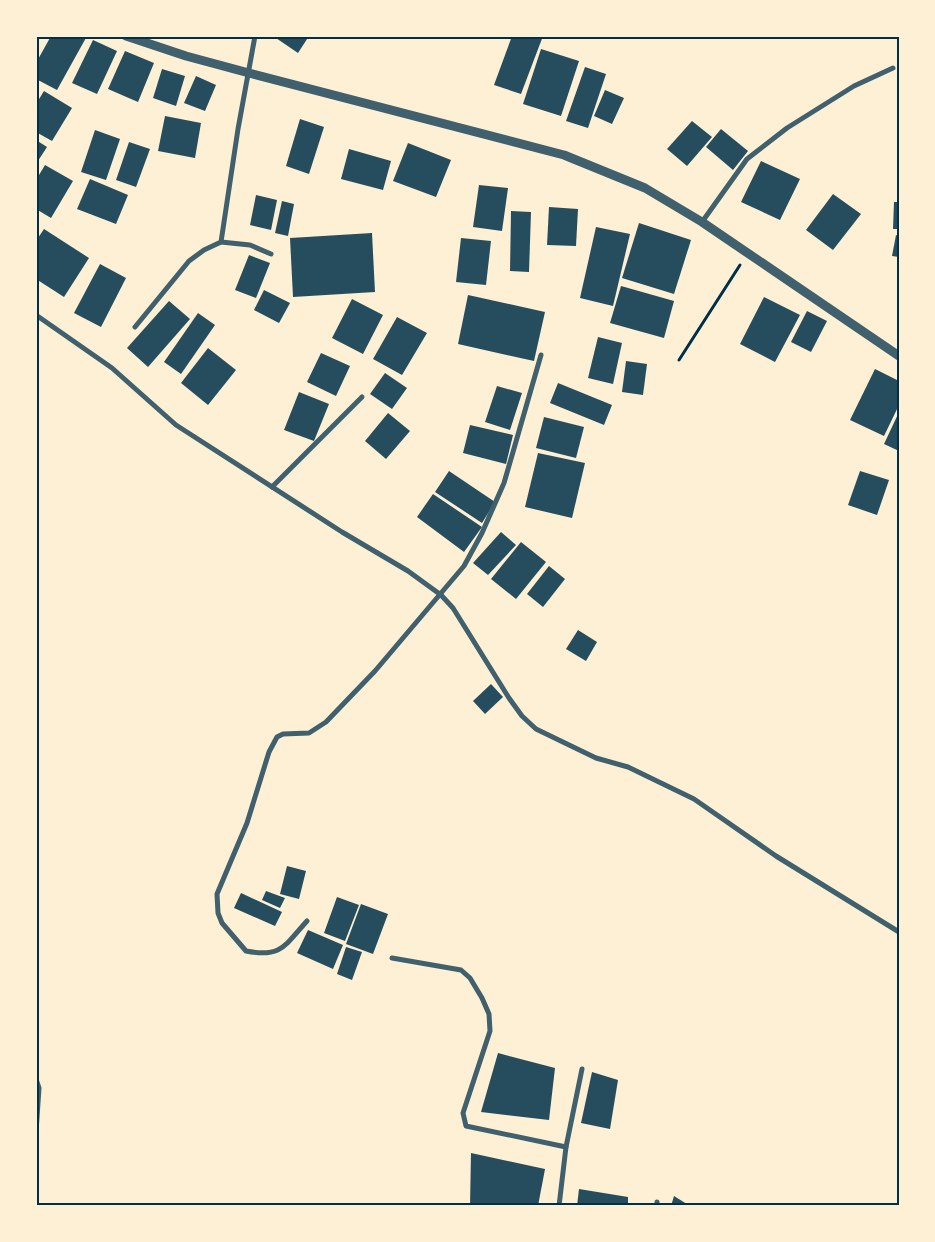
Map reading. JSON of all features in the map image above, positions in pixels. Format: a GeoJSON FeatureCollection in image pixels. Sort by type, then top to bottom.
{"type":"FeatureCollection","features":[{"type":"Feature","properties":{"kind":"street"},"geometry":{"type":"LineString","coordinates":[[126,36],[186,56],[249,73],[564,154],[645,188],[702,222],[899,356]]}},
{"type":"Feature","properties":{"kind":"street"},"geometry":{"type":"LineString","coordinates":[[221,242],[238,129],[255,36]]}},
{"type":"Feature","properties":{"kind":"street"},"geometry":{"type":"LineString","coordinates":[[702,222],[748,159],[787,128],[854,86],[893,68]]}},
{"type":"Feature","properties":{"kind":"street"},"geometry":{"type":"LineString","coordinates":[[134,327],[189,261],[204,250],[221,242],[250,245],[271,254]]}},
{"type":"Feature","properties":{"kind":"street"},"geometry":{"type":"LineString","coordinates":[[36,315],[112,368],[176,425],[408,571],[441,595],[454,608],[508,698],[522,716],[536,729],[596,758],[628,767],[694,799],[776,856],[899,932]]}},
{"type":"Feature","properties":{"kind":"street"},"geometry":{"type":"LineString","coordinates":[[307,921],[280,950],[264,955],[246,951],[222,923],[218,913],[218,894],[247,823],[269,752],[277,737],[284,734],[309,733],[326,722],[375,671],[464,566],[482,533],[504,483],[541,355]]}},
{"type":"Feature","properties":{"kind":"street"},"geometry":{"type":"LineString","coordinates":[[272,486],[362,397]]}},
{"type":"Feature","properties":{"kind":"street"},"geometry":{"type":"LineString","coordinates":[[392,958],[461,970],[470,978],[482,998],[489,1014],[490,1031],[463,1113],[466,1126],[566,1147]]}},
{"type":"Feature","properties":{"kind":"street"},"geometry":{"type":"LineString","coordinates":[[559,1206],[566,1147],[582,1069]]}},
{"type":"Feature","properties":{"kind":"street"},"geometry":{"type":"LineString","coordinates":[[36,1079],[39,1088],[36,1132]]}},
{"type":"Feature","properties":{"kind":"path"},"geometry":{"type":"LineString","coordinates":[[679,360],[747,254]]}},
{"type":"Feature","properties":{"kind":"building"},"geometry":{"type":"Polygon","coordinates":[[[51,36],[87,36],[57,90],[36,79],[36,63],[51,36]]]}},
{"type":"Feature","properties":{"kind":"building"},"geometry":{"type":"Polygon","coordinates":[[[273,36],[309,36],[298,53],[273,36]]]}},
{"type":"Feature","properties":{"kind":"building"},"geometry":{"type":"Polygon","coordinates":[[[512,36],[543,36],[521,94],[494,85],[512,36]]]}},
{"type":"Feature","properties":{"kind":"building"},"geometry":{"type":"Polygon","coordinates":[[[93,40],[117,51],[97,94],[72,83],[93,40]]]}},
{"type":"Feature","properties":{"kind":"building"},"geometry":{"type":"Polygon","coordinates":[[[541,49],[579,61],[561,116],[523,104],[541,49]]]}},
{"type":"Feature","properties":{"kind":"building"},"geometry":{"type":"Polygon","coordinates":[[[125,51],[154,63],[138,102],[108,89],[125,51]]]}},
{"type":"Feature","properties":{"kind":"building"},"geometry":{"type":"Polygon","coordinates":[[[585,67],[606,74],[588,128],[566,121],[585,67]]]}},
{"type":"Feature","properties":{"kind":"building"},"geometry":{"type":"Polygon","coordinates":[[[162,69],[185,76],[176,106],[153,98],[162,69]]]}},
{"type":"Feature","properties":{"kind":"building"},"geometry":{"type":"Polygon","coordinates":[[[196,76],[216,85],[205,111],[184,103],[196,76]]]}},
{"type":"Feature","properties":{"kind":"building"},"geometry":{"type":"Polygon","coordinates":[[[605,90],[624,98],[612,124],[594,116],[605,90]]]}},
{"type":"Feature","properties":{"kind":"building"},"geometry":{"type":"Polygon","coordinates":[[[44,91],[72,108],[52,141],[36,132],[36,104],[44,91]]]}},
{"type":"Feature","properties":{"kind":"building"},"geometry":{"type":"Polygon","coordinates":[[[165,116],[201,123],[195,158],[158,151],[165,116]]]}},
{"type":"Feature","properties":{"kind":"building"},"geometry":{"type":"Polygon","coordinates":[[[300,119],[324,127],[309,174],[286,166],[300,119]]]}},
{"type":"Feature","properties":{"kind":"building"},"geometry":{"type":"Polygon","coordinates":[[[692,121],[712,137],[687,166],[667,149],[692,121]]]}},
{"type":"Feature","properties":{"kind":"building"},"geometry":{"type":"Polygon","coordinates":[[[721,129],[748,151],[733,170],[706,147],[721,129]]]}},
{"type":"Feature","properties":{"kind":"building"},"geometry":{"type":"Polygon","coordinates":[[[95,130],[120,139],[106,180],[81,172],[95,130]]]}},
{"type":"Feature","properties":{"kind":"building"},"geometry":{"type":"Polygon","coordinates":[[[36,140],[47,147],[36,164],[36,140]]]}},
{"type":"Feature","properties":{"kind":"building"},"geometry":{"type":"Polygon","coordinates":[[[129,142],[150,149],[136,187],[116,180],[129,142]]]}},
{"type":"Feature","properties":{"kind":"building"},"geometry":{"type":"Polygon","coordinates":[[[408,143],[451,160],[436,197],[393,181],[408,143]]]}},
{"type":"Feature","properties":{"kind":"building"},"geometry":{"type":"Polygon","coordinates":[[[349,149],[391,161],[383,190],[341,179],[349,149]]]}},
{"type":"Feature","properties":{"kind":"building"},"geometry":{"type":"Polygon","coordinates":[[[761,161],[800,179],[780,220],[741,202],[761,161]]]}},
{"type":"Feature","properties":{"kind":"building"},"geometry":{"type":"Polygon","coordinates":[[[45,165],[73,181],[51,218],[36,209],[36,180],[45,165]]]}},
{"type":"Feature","properties":{"kind":"building"},"geometry":{"type":"Polygon","coordinates":[[[90,179],[128,195],[116,224],[77,209],[90,179]]]}},
{"type":"Feature","properties":{"kind":"building"},"geometry":{"type":"Polygon","coordinates":[[[479,185],[508,188],[502,231],[473,227],[479,185]]]}},
{"type":"Feature","properties":{"kind":"building"},"geometry":{"type":"Polygon","coordinates":[[[833,194],[861,214],[833,250],[806,230],[833,194]]]}},
{"type":"Feature","properties":{"kind":"building"},"geometry":{"type":"Polygon","coordinates":[[[256,195],[277,200],[271,230],[250,225],[256,195]]]}},
{"type":"Feature","properties":{"kind":"building"},"geometry":{"type":"Polygon","coordinates":[[[282,201],[294,204],[288,236],[275,233],[282,201]]]}},
{"type":"Feature","properties":{"kind":"building"},"geometry":{"type":"Polygon","coordinates":[[[894,202],[899,202],[899,229],[893,229],[894,202]]]}},
{"type":"Feature","properties":{"kind":"building"},"geometry":{"type":"Polygon","coordinates":[[[549,207],[578,209],[576,246],[547,245],[549,207]]]}},
{"type":"Feature","properties":{"kind":"building"},"geometry":{"type":"Polygon","coordinates":[[[511,211],[531,212],[529,272],[510,271],[511,211]]]}},
{"type":"Feature","properties":{"kind":"building"},"geometry":{"type":"Polygon","coordinates":[[[639,223],[691,240],[674,294],[622,278],[639,223]]]}},
{"type":"Feature","properties":{"kind":"building"},"geometry":{"type":"Polygon","coordinates":[[[596,227],[630,234],[613,306],[580,298],[596,227]]]}},
{"type":"Feature","properties":{"kind":"building"},"geometry":{"type":"Polygon","coordinates":[[[44,229],[89,258],[64,297],[36,279],[36,241],[44,229]]]}},
{"type":"Feature","properties":{"kind":"building"},"geometry":{"type":"Polygon","coordinates":[[[372,233],[375,292],[293,297],[290,238],[372,233]]]}},
{"type":"Feature","properties":{"kind":"building"},"geometry":{"type":"Polygon","coordinates":[[[896,235],[899,236],[899,257],[892,256],[896,235]]]}},
{"type":"Feature","properties":{"kind":"building"},"geometry":{"type":"Polygon","coordinates":[[[461,238],[491,241],[486,285],[456,282],[461,238]]]}},
{"type":"Feature","properties":{"kind":"building"},"geometry":{"type":"Polygon","coordinates":[[[249,255],[270,263],[256,298],[235,290],[249,255]]]}},
{"type":"Feature","properties":{"kind":"building"},"geometry":{"type":"Polygon","coordinates":[[[100,264],[126,278],[101,327],[74,313],[100,264]]]}},
{"type":"Feature","properties":{"kind":"building"},"geometry":{"type":"Polygon","coordinates":[[[621,286],[674,301],[664,338],[610,323],[621,286]]]}},
{"type":"Feature","properties":{"kind":"building"},"geometry":{"type":"Polygon","coordinates":[[[264,290],[290,303],[279,323],[254,310],[264,290]]]}},
{"type":"Feature","properties":{"kind":"building"},"geometry":{"type":"Polygon","coordinates":[[[468,295],[545,312],[534,361],[458,344],[468,295]]]}},
{"type":"Feature","properties":{"kind":"building"},"geometry":{"type":"Polygon","coordinates":[[[764,297],[800,315],[775,362],[740,344],[764,297]]]}},
{"type":"Feature","properties":{"kind":"building"},"geometry":{"type":"Polygon","coordinates":[[[352,299],[383,315],[363,354],[332,338],[352,299]]]}},
{"type":"Feature","properties":{"kind":"building"},"geometry":{"type":"Polygon","coordinates":[[[169,301],[190,319],[148,367],[127,348],[169,301]]]}},
{"type":"Feature","properties":{"kind":"building"},"geometry":{"type":"Polygon","coordinates":[[[807,311],[827,321],[811,352],[791,342],[807,311]]]}},
{"type":"Feature","properties":{"kind":"building"},"geometry":{"type":"Polygon","coordinates":[[[198,313],[215,325],[181,374],[164,362],[198,313]]]}},
{"type":"Feature","properties":{"kind":"building"},"geometry":{"type":"Polygon","coordinates":[[[397,317],[427,333],[402,375],[373,359],[397,317]]]}},
{"type":"Feature","properties":{"kind":"building"},"geometry":{"type":"Polygon","coordinates":[[[598,337],[622,343],[613,384],[588,378],[598,337]]]}},
{"type":"Feature","properties":{"kind":"building"},"geometry":{"type":"Polygon","coordinates":[[[208,348],[236,370],[208,405],[181,383],[208,348]]]}},
{"type":"Feature","properties":{"kind":"building"},"geometry":{"type":"Polygon","coordinates":[[[321,353],[350,366],[336,396],[307,382],[321,353]]]}},
{"type":"Feature","properties":{"kind":"building"},"geometry":{"type":"Polygon","coordinates":[[[626,361],[647,364],[643,395],[622,392],[626,361]]]}},
{"type":"Feature","properties":{"kind":"building"},"geometry":{"type":"Polygon","coordinates":[[[875,369],[899,381],[899,405],[884,436],[850,420],[875,369]]]}},
{"type":"Feature","properties":{"kind":"building"},"geometry":{"type":"Polygon","coordinates":[[[385,373],[407,388],[392,409],[370,394],[385,373]]]}},
{"type":"Feature","properties":{"kind":"building"},"geometry":{"type":"Polygon","coordinates":[[[558,383],[612,405],[604,425],[550,403],[558,383]]]}},
{"type":"Feature","properties":{"kind":"building"},"geometry":{"type":"Polygon","coordinates":[[[497,386],[522,393],[510,430],[485,422],[497,386]]]}},
{"type":"Feature","properties":{"kind":"building"},"geometry":{"type":"Polygon","coordinates":[[[299,392],[329,404],[314,441],[284,430],[299,392]]]}},
{"type":"Feature","properties":{"kind":"building"},"geometry":{"type":"Polygon","coordinates":[[[899,412],[899,451],[884,444],[899,412]]]}},
{"type":"Feature","properties":{"kind":"building"},"geometry":{"type":"Polygon","coordinates":[[[388,413],[410,431],[386,459],[365,441],[388,413]]]}},
{"type":"Feature","properties":{"kind":"building"},"geometry":{"type":"Polygon","coordinates":[[[544,417],[584,427],[576,458],[536,448],[544,417]]]}},
{"type":"Feature","properties":{"kind":"building"},"geometry":{"type":"Polygon","coordinates":[[[470,425],[513,435],[506,464],[463,453],[470,425]]]}},
{"type":"Feature","properties":{"kind":"building"},"geometry":{"type":"Polygon","coordinates":[[[538,453],[585,463],[572,518],[525,507],[538,453]]]}},
{"type":"Feature","properties":{"kind":"building"},"geometry":{"type":"Polygon","coordinates":[[[449,471],[495,502],[482,523],[435,492],[449,471]]]}},
{"type":"Feature","properties":{"kind":"building"},"geometry":{"type":"Polygon","coordinates":[[[860,471],[889,480],[877,515],[848,505],[860,471]]]}},
{"type":"Feature","properties":{"kind":"building"},"geometry":{"type":"Polygon","coordinates":[[[433,494],[482,527],[464,552],[417,517],[433,494]]]}},
{"type":"Feature","properties":{"kind":"building"},"geometry":{"type":"Polygon","coordinates":[[[501,532],[516,545],[488,575],[473,563],[501,532]]]}},
{"type":"Feature","properties":{"kind":"building"},"geometry":{"type":"Polygon","coordinates":[[[521,542],[546,562],[516,599],[491,579],[521,542]]]}},
{"type":"Feature","properties":{"kind":"building"},"geometry":{"type":"Polygon","coordinates":[[[549,566],[565,579],[543,607],[527,594],[549,566]]]}},
{"type":"Feature","properties":{"kind":"building"},"geometry":{"type":"Polygon","coordinates":[[[578,630],[597,642],[586,661],[566,649],[578,630]]]}},
{"type":"Feature","properties":{"kind":"building"},"geometry":{"type":"Polygon","coordinates":[[[491,684],[503,697],[485,714],[473,701],[491,684]]]}},
{"type":"Feature","properties":{"kind":"building"},"geometry":{"type":"Polygon","coordinates":[[[287,866],[306,871],[299,899],[280,894],[287,866]]]}},
{"type":"Feature","properties":{"kind":"building"},"geometry":{"type":"Polygon","coordinates":[[[266,891],[285,898],[280,908],[262,900],[266,891]]]}},
{"type":"Feature","properties":{"kind":"building"},"geometry":{"type":"Polygon","coordinates":[[[241,893],[282,912],[275,926],[234,908],[241,893]]]}},
{"type":"Feature","properties":{"kind":"building"},"geometry":{"type":"Polygon","coordinates":[[[337,897],[359,905],[345,941],[324,933],[337,897]]]}},
{"type":"Feature","properties":{"kind":"building"},"geometry":{"type":"Polygon","coordinates":[[[361,904],[388,914],[373,954],[346,944],[361,904]]]}},
{"type":"Feature","properties":{"kind":"building"},"geometry":{"type":"Polygon","coordinates":[[[308,930],[343,945],[333,969],[297,953],[308,930]]]}},
{"type":"Feature","properties":{"kind":"building"},"geometry":{"type":"Polygon","coordinates":[[[346,947],[362,952],[352,980],[337,974],[346,947]]]}},
{"type":"Feature","properties":{"kind":"building"},"geometry":{"type":"Polygon","coordinates":[[[498,1053],[555,1068],[549,1120],[481,1112],[498,1053]]]}},
{"type":"Feature","properties":{"kind":"building"},"geometry":{"type":"Polygon","coordinates":[[[592,1072],[618,1080],[610,1129],[581,1123],[592,1072]]]}},
{"type":"Feature","properties":{"kind":"building"},"geometry":{"type":"Polygon","coordinates":[[[471,1153],[545,1169],[538,1206],[470,1206],[471,1153]]]}},
{"type":"Feature","properties":{"kind":"building"},"geometry":{"type":"Polygon","coordinates":[[[579,1189],[628,1197],[628,1206],[577,1206],[579,1189]]]}},
{"type":"Feature","properties":{"kind":"building"},"geometry":{"type":"Polygon","coordinates":[[[674,1196],[690,1206],[671,1206],[674,1196]]]}}]}
